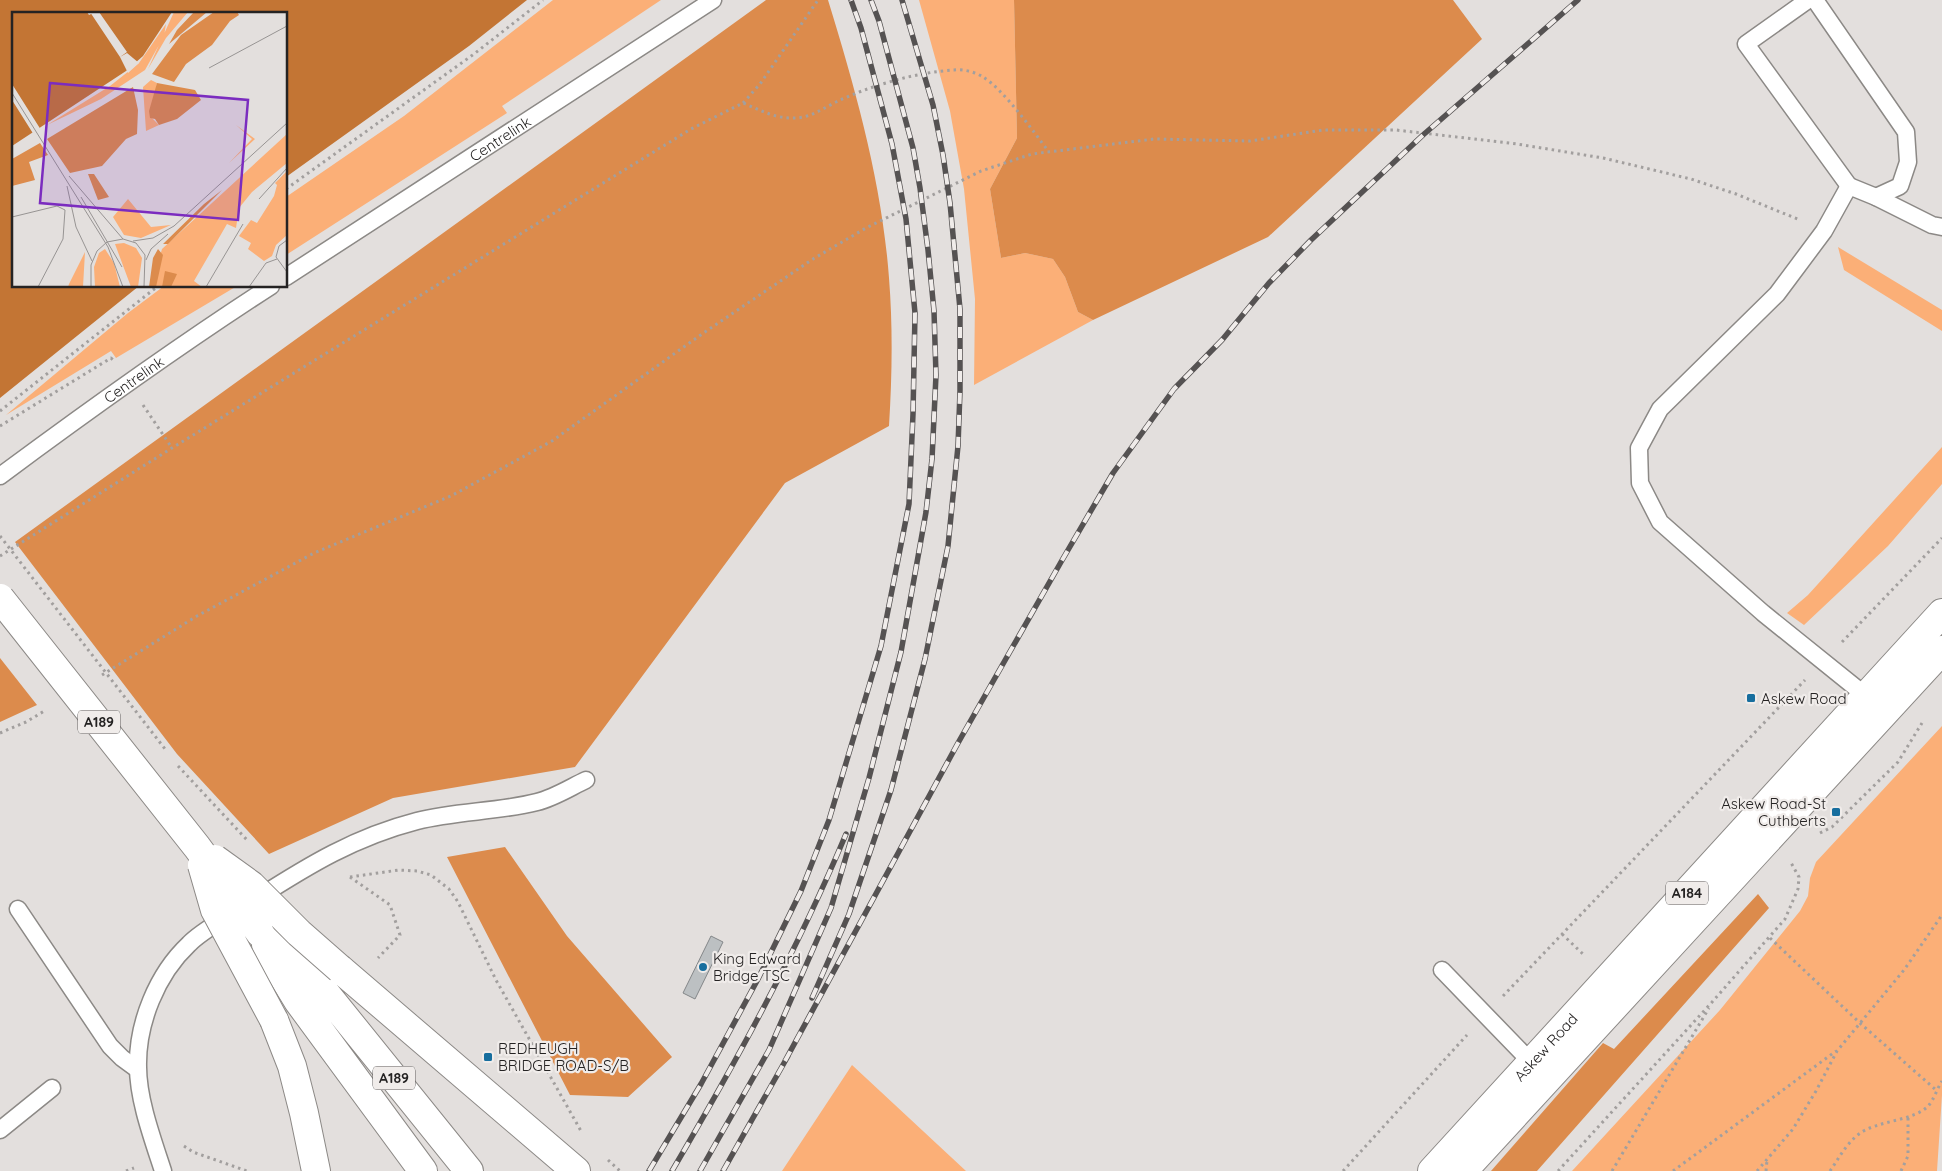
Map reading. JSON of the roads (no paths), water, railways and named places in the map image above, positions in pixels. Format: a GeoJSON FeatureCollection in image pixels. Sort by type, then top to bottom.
{"type":"FeatureCollection","features":[{"type":"Feature","properties":{"kind":"main road","name":"A189"},"geometry":{"type":"LineString","coordinates":[[0,598],[197,847],[260,933],[319,985],[468,1171]]}},
{"type":"Feature","properties":{"kind":"main road","name":"Askew Road"},"geometry":{"type":"LineString","coordinates":[[1463,1171],[1876,704],[1942,613]]}},
{"type":"Feature","properties":{"kind":"main road","name":"Askew Road"},"geometry":{"type":"LineString","coordinates":[[1432,1171],[1532,1062],[1876,704],[1942,650]]}},
{"type":"Feature","properties":{"kind":"main road"},"geometry":{"type":"LineString","coordinates":[[197,847],[251,884],[299,933],[319,985],[576,1171]]}},
{"type":"Feature","properties":{"kind":"main road"},"geometry":{"type":"LineString","coordinates":[[197,847],[215,910],[274,1020],[292,1066],[316,1171]]}},
{"type":"Feature","properties":{"kind":"main road","name":"A189"},"geometry":{"type":"LineString","coordinates":[[319,985],[423,1171]]}},
{"type":"Feature","properties":{"kind":"lane","name":"Centrelink"},"geometry":{"type":"LineString","coordinates":[[288,276],[713,0]]}},
{"type":"Feature","properties":{"kind":"lane"},"geometry":{"type":"LineString","coordinates":[[1808,0],[1746,44],[1849,186],[1876,197],[1932,225],[1942,226]]}},
{"type":"Feature","properties":{"kind":"lane"},"geometry":{"type":"LineString","coordinates":[[1815,0],[1906,132],[1908,162],[1900,186],[1876,197]]}},
{"type":"Feature","properties":{"kind":"lane"},"geometry":{"type":"LineString","coordinates":[[1849,186],[1824,231],[1777,294],[1660,409],[1639,448],[1640,483],[1660,522],[1763,613],[1876,704]]}},
{"type":"Feature","properties":{"kind":"lane","name":"Centrelink"},"geometry":{"type":"LineString","coordinates":[[0,476],[106,398],[268,288]]}},
{"type":"Feature","properties":{"kind":"lane"},"geometry":{"type":"LineString","coordinates":[[163,1171],[150,1129],[138,1069],[142,1030],[158,985],[172,963],[189,944],[209,928],[300,871],[340,849],[383,831],[419,821],[540,802],[586,780]]}},
{"type":"Feature","properties":{"kind":"lane"},"geometry":{"type":"LineString","coordinates":[[18,909],[110,1046],[122,1058],[138,1069]]}},
{"type":"Feature","properties":{"kind":"lane"},"geometry":{"type":"LineString","coordinates":[[1442,970],[1532,1062]]}},
{"type":"Feature","properties":{"kind":"lane"},"geometry":{"type":"LineString","coordinates":[[0,1130],[52,1088]]}},
{"type":"Feature","properties":{"kind":"railway"},"geometry":{"type":"LineString","coordinates":[[649,1171],[701,1084],[758,979],[801,891],[829,820],[881,646],[909,504],[915,313],[906,219],[892,144],[861,28],[851,0]]}},
{"type":"Feature","properties":{"kind":"railway"},"geometry":{"type":"LineString","coordinates":[[700,1171],[769,1050],[831,908],[869,778],[901,652],[926,512],[932,459],[936,375],[934,311],[928,250],[913,148],[879,21],[871,0]]}},
{"type":"Feature","properties":{"kind":"railway"},"geometry":{"type":"LineString","coordinates":[[812,998],[849,914],[891,790],[925,659],[948,546],[958,446],[960,309],[950,203],[933,105],[902,0]]}},
{"type":"Feature","properties":{"kind":"railway"},"geometry":{"type":"LineString","coordinates":[[785,1061],[958,743],[1061,562],[1113,473],[1174,389],[1222,340],[1269,283],[1311,240],[1423,135],[1578,0]]}},
{"type":"Feature","properties":{"kind":"railway"},"geometry":{"type":"LineString","coordinates":[[672,1171],[765,1006],[807,921],[846,834]]}},
{"type":"Feature","properties":{"kind":"railway"},"geometry":{"type":"LineString","coordinates":[[723,1171],[788,1056]]}},
{"type":"Feature","properties":{"kind":"place","name":"Askew Road"},"geometry":{"type":"Point","coordinates":[1751,698]}},
{"type":"Feature","properties":{"kind":"place","name":"Askew Road-St Cuthberts"},"geometry":{"type":"Point","coordinates":[1836,812]}},
{"type":"Feature","properties":{"kind":"place","name":"King Edward Bridge TSC"},"geometry":{"type":"Point","coordinates":[703,967]}},
{"type":"Feature","properties":{"kind":"place","name":"REDHEUGH BRIDGE ROAD-S/B"},"geometry":{"type":"Point","coordinates":[488,1057]}}]}
